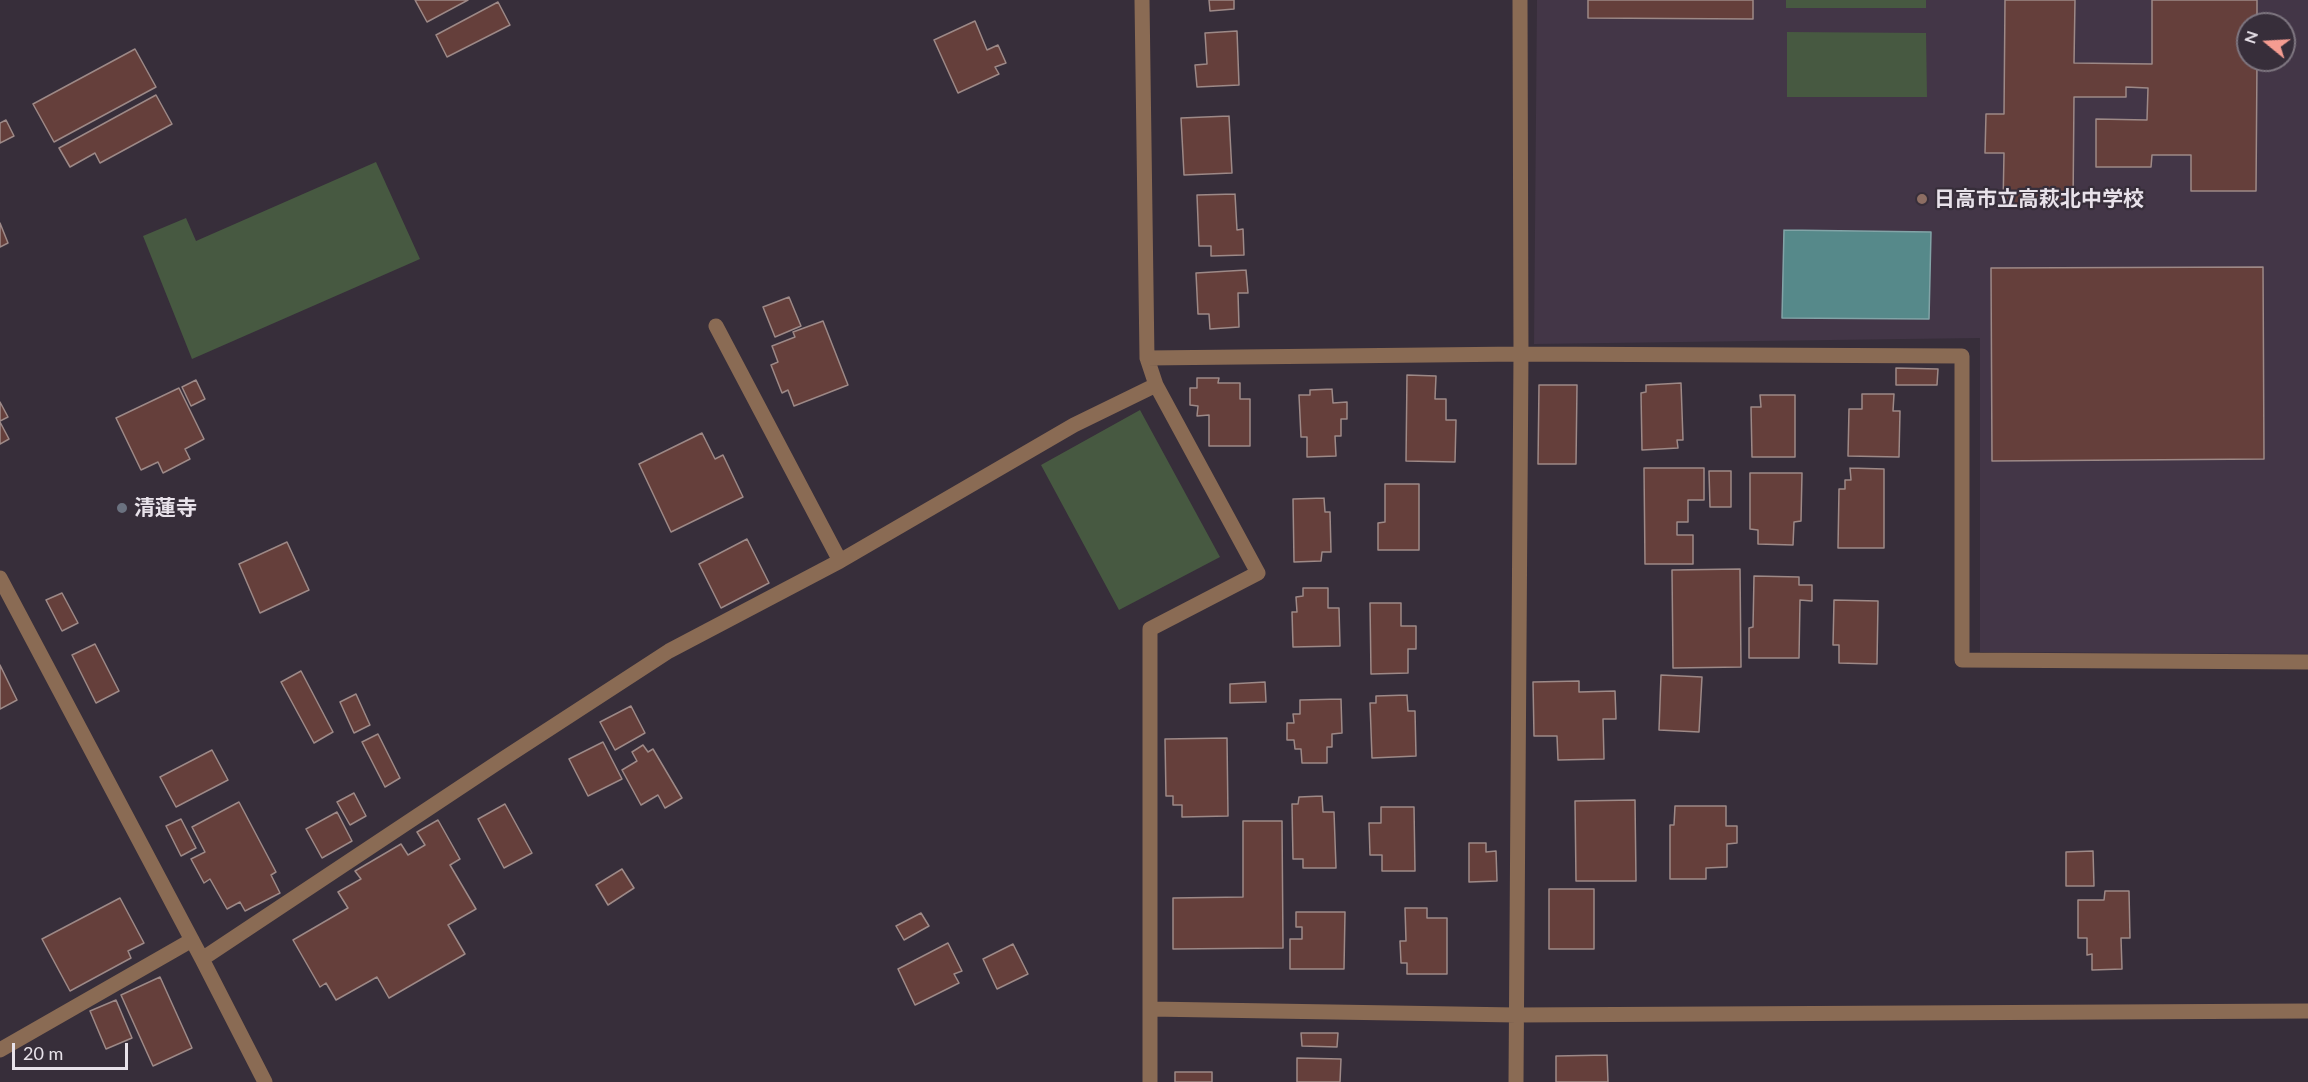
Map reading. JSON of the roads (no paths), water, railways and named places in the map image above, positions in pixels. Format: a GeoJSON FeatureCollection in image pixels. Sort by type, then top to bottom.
{"type":"FeatureCollection","features":[{"type":"Feature","properties":{"kind":"street"},"geometry":{"type":"LineString","coordinates":[[1142,0],[1147,358],[1156,385],[1258,573],[1150,630],[1150,1082]]}},
{"type":"Feature","properties":{"kind":"street"},"geometry":{"type":"LineString","coordinates":[[1516,1082],[1521,354],[1520,0]]}},
{"type":"Feature","properties":{"kind":"street"},"geometry":{"type":"LineString","coordinates":[[716,326],[840,561]]}},
{"type":"Feature","properties":{"kind":"street"},"geometry":{"type":"LineString","coordinates":[[1147,358],[1521,354],[1962,356],[1962,660],[2308,662]]}},
{"type":"Feature","properties":{"kind":"street"},"geometry":{"type":"LineString","coordinates":[[202,959],[669,651],[840,561],[1074,425],[1156,385]]}},
{"type":"Feature","properties":{"kind":"street"},"geometry":{"type":"LineString","coordinates":[[0,578],[265,1082]]}},
{"type":"Feature","properties":{"kind":"street"},"geometry":{"type":"LineString","coordinates":[[0,1050],[192,940]]}},
{"type":"Feature","properties":{"kind":"street"},"geometry":{"type":"LineString","coordinates":[[1150,1009],[1516,1014],[2308,1011]]}},
{"type":"Feature","properties":{"kind":"place","name":"日高市立高萩北中学校"},"geometry":{"type":"Point","coordinates":[1922,199]}},
{"type":"Feature","properties":{"kind":"place","name":"清蓮寺"},"geometry":{"type":"Point","coordinates":[122,508]}}]}
